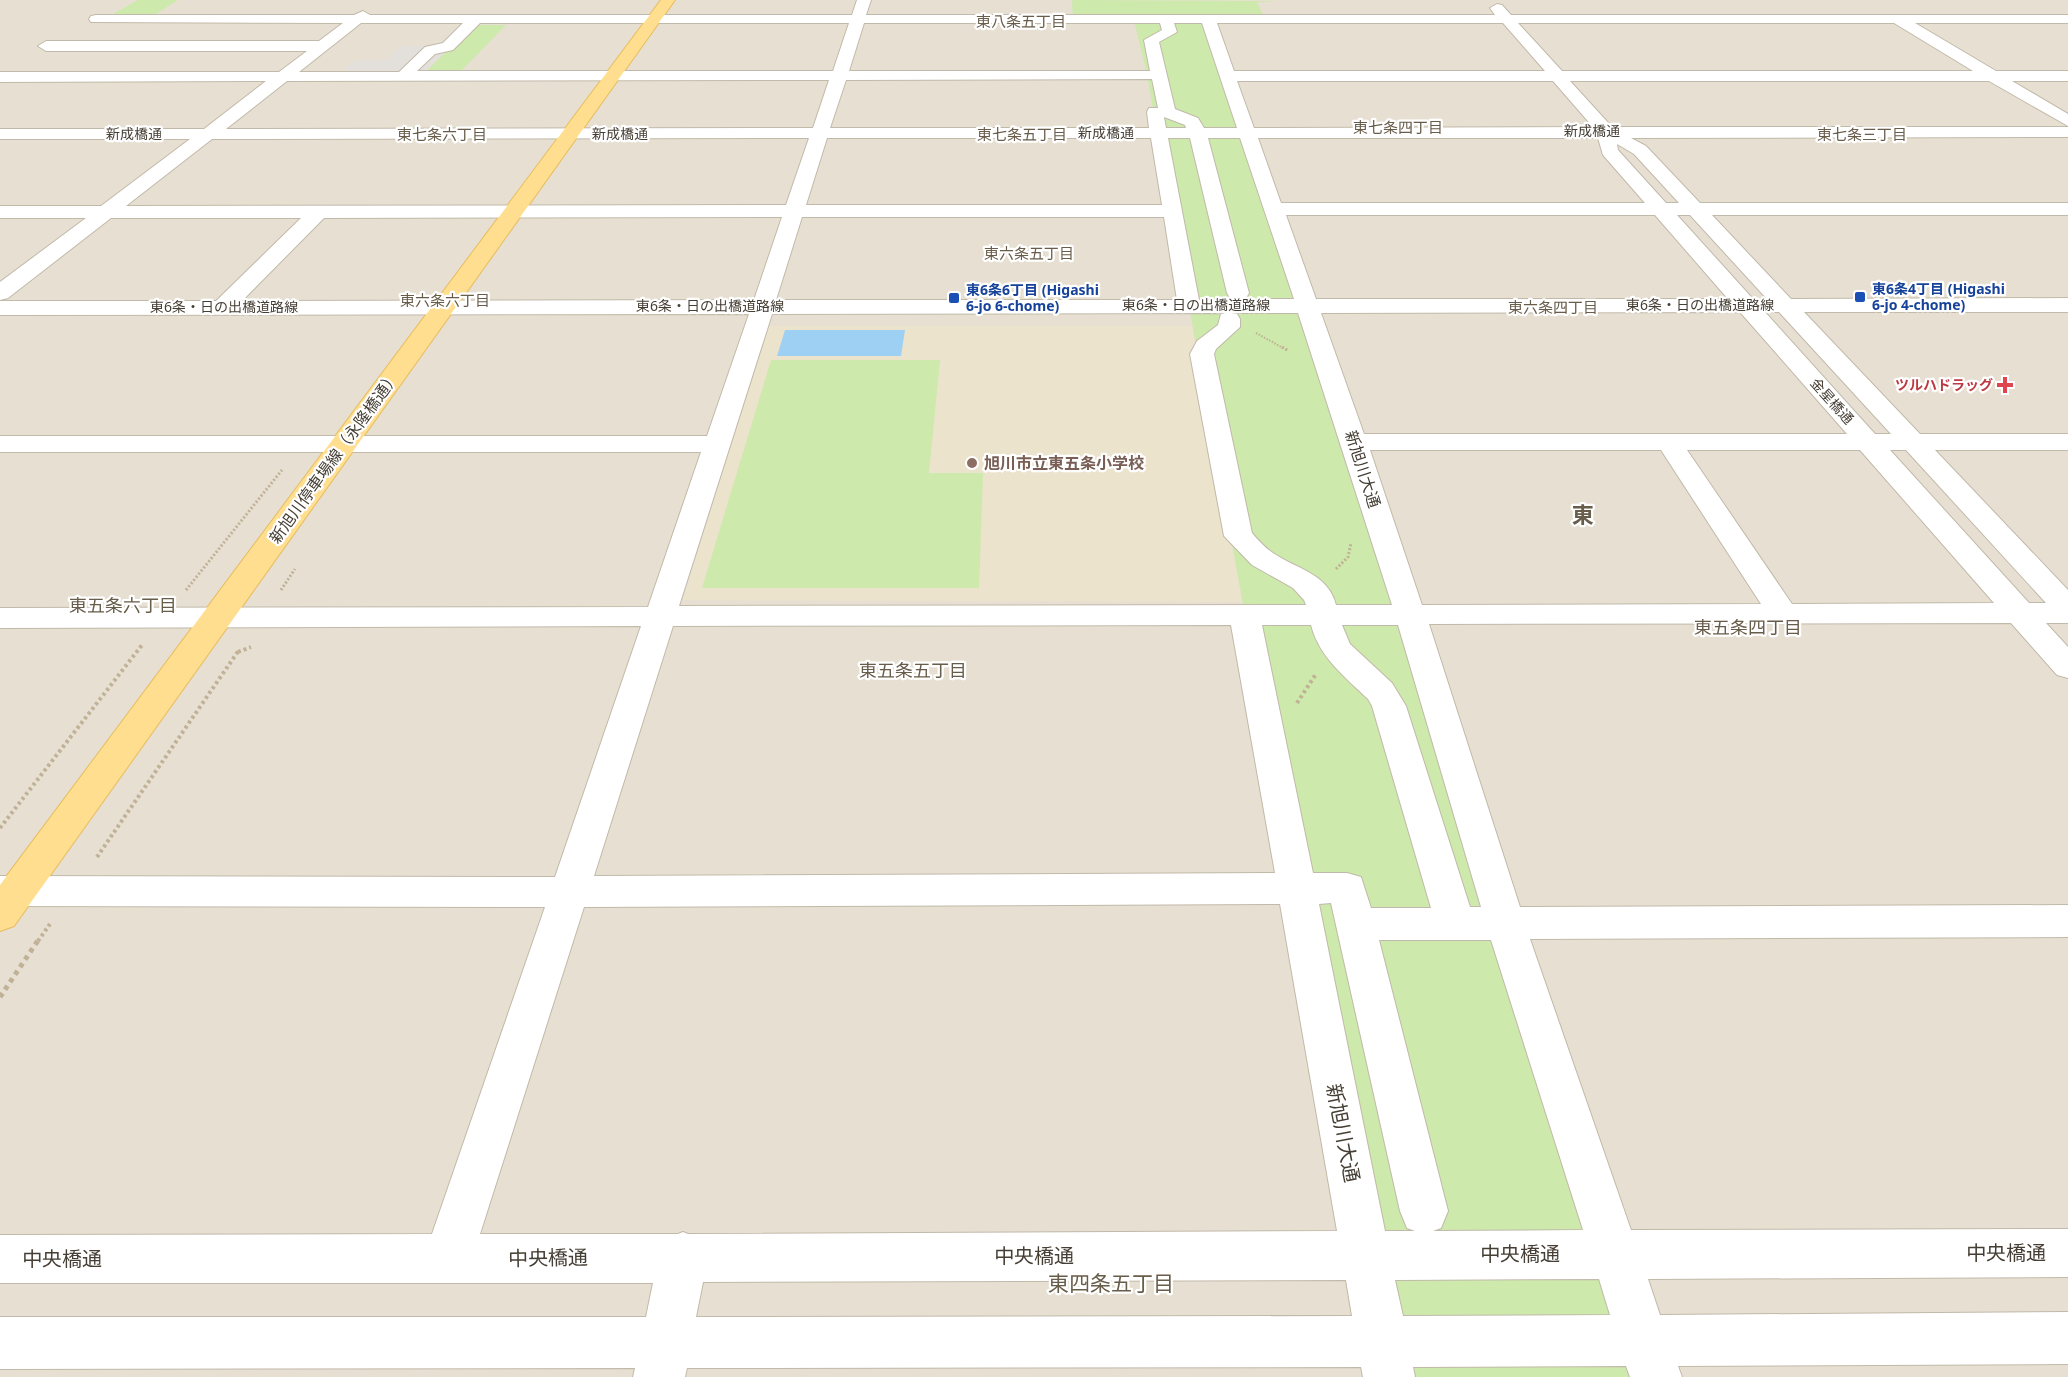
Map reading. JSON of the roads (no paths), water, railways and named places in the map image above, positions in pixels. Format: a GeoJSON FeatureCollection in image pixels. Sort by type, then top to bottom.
{"type":"FeatureCollection","features":[{"type":"Feature","properties":{"kind":"main road","name":"新旭川停車場線（永隆橋通）"},"geometry":{"type":"LineString","coordinates":[[6,899],[218,616],[660,10]]}},
{"type":"Feature","properties":{"kind":"street"},"geometry":{"type":"LineString","coordinates":[[0,293],[382,0]]}},
{"type":"Feature","properties":{"kind":"street","name":"金星橋通"},"geometry":{"type":"LineString","coordinates":[[1490,0],[1606,131],[1640,150],[2068,608]]}},
{"type":"Feature","properties":{"kind":"street"},"geometry":{"type":"LineString","coordinates":[[122,5],[41,49],[321,46]]}},
{"type":"Feature","properties":{"kind":"street"},"geometry":{"type":"LineString","coordinates":[[1991,5],[2019,19]]}},
{"type":"Feature","properties":{"kind":"street"},"geometry":{"type":"LineString","coordinates":[[86,24],[358,19],[476,20],[660,10],[861,10],[1134,20],[2068,19]]}},
{"type":"Feature","properties":{"kind":"street"},"geometry":{"type":"LineString","coordinates":[[448,1259],[861,10]]}},
{"type":"Feature","properties":{"kind":"street","name":"新旭川大通"},"geometry":{"type":"LineString","coordinates":[[1208,19],[1354,442],[1411,615],[1505,923],[1650,1358]]}},
{"type":"Feature","properties":{"kind":"street"},"geometry":{"type":"LineString","coordinates":[[1897,19],[2068,121]]}},
{"type":"Feature","properties":{"kind":"street"},"geometry":{"type":"LineString","coordinates":[[402,77],[430,50],[448,46],[476,20]]}},
{"type":"Feature","properties":{"kind":"street"},"geometry":{"type":"LineString","coordinates":[[1134,20],[1148,75],[1190,305]]}},
{"type":"Feature","properties":{"kind":"street"},"geometry":{"type":"LineString","coordinates":[[1166,20],[1170,32],[1151,40],[1167,112],[1192,122],[1198,133],[1240,314],[1229,327],[1205,346],[1202,354],[1238,536],[1262,559],[1304,581],[1322,606],[1329,635],[1338,651],[1380,691],[1389,706],[1456,924]]}},
{"type":"Feature","properties":{"kind":"street"},"geometry":{"type":"LineString","coordinates":[[359,77],[378,61],[390,61]]}},
{"type":"Feature","properties":{"kind":"street"},"geometry":{"type":"LineString","coordinates":[[0,72],[18,62]]}},
{"type":"Feature","properties":{"kind":"street"},"geometry":{"type":"LineString","coordinates":[[0,77],[1148,75]]}},
{"type":"Feature","properties":{"kind":"street"},"geometry":{"type":"LineString","coordinates":[[1228,76],[2068,76]]}},
{"type":"Feature","properties":{"kind":"street","name":"金星橋通"},"geometry":{"type":"LineString","coordinates":[[1606,131],[1609,151],[2068,667]]}},
{"type":"Feature","properties":{"kind":"street","name":"新成橋通"},"geometry":{"type":"LineString","coordinates":[[0,134],[2068,132]]}},
{"type":"Feature","properties":{"kind":"street"},"geometry":{"type":"LineString","coordinates":[[1274,209],[2068,209]]}},
{"type":"Feature","properties":{"kind":"street"},"geometry":{"type":"LineString","coordinates":[[0,212],[1172,211]]}},
{"type":"Feature","properties":{"kind":"street"},"geometry":{"type":"LineString","coordinates":[[224,307],[318,212]]}},
{"type":"Feature","properties":{"kind":"street","name":"東6条・日の出橋道路線"},"geometry":{"type":"LineString","coordinates":[[0,308],[2068,305]]}},
{"type":"Feature","properties":{"kind":"street"},"geometry":{"type":"LineString","coordinates":[[1354,442],[2068,442]]}},
{"type":"Feature","properties":{"kind":"street"},"geometry":{"type":"LineString","coordinates":[[1669,442],[1783,614]]}},
{"type":"Feature","properties":{"kind":"street"},"geometry":{"type":"LineString","coordinates":[[0,444],[717,444]]}},
{"type":"Feature","properties":{"kind":"street"},"geometry":{"type":"LineString","coordinates":[[0,618],[1245,615],[1322,606],[1411,615],[2068,613]]}},
{"type":"Feature","properties":{"kind":"street","name":"新旭川大通"},"geometry":{"type":"LineString","coordinates":[[1245,615],[1385,1358]]}},
{"type":"Feature","properties":{"kind":"street"},"geometry":{"type":"LineString","coordinates":[[6,899],[73,891],[571,892],[1347,888],[1424,1211]]}},
{"type":"Feature","properties":{"kind":"street"},"geometry":{"type":"LineString","coordinates":[[1355,924],[2068,921]]}},
{"type":"Feature","properties":{"kind":"street","name":"中央橋通"},"geometry":{"type":"LineString","coordinates":[[0,1259],[2068,1253]]}},
{"type":"Feature","properties":{"kind":"street"},"geometry":{"type":"LineString","coordinates":[[662,1359],[683,1256]]}},
{"type":"Feature","properties":{"kind":"street"},"geometry":{"type":"LineString","coordinates":[[0,1343],[662,1359],[1650,1358],[2068,1338]]}},
{"type":"Feature","properties":{"kind":"water"},"geometry":{"type":"Polygon","coordinates":[[[785,330],[905,330],[901,356],[777,356],[785,330]]]}},
{"type":"Feature","properties":{"kind":"place","name":"東6条4丁目 (Higashi 6-jo 4-chome)"},"geometry":{"type":"Point","coordinates":[1860,297]}},
{"type":"Feature","properties":{"kind":"place","name":"東6条6丁目 (Higashi 6-jo 6-chome)"},"geometry":{"type":"Point","coordinates":[954,298]}},
{"type":"Feature","properties":{"kind":"place","name":"ツルハドラッグ"},"geometry":{"type":"Point","coordinates":[2005,385]}},
{"type":"Feature","properties":{"kind":"place","name":"旭川市立東五条小学校"},"geometry":{"type":"Point","coordinates":[972,463]}},
{"type":"Feature","properties":{"kind":"district","name":"東八条五丁目"},"geometry":{"type":"Point","coordinates":[1021,22]}},
{"type":"Feature","properties":{"kind":"district","name":"東七条四丁目"},"geometry":{"type":"Point","coordinates":[1398,128]}},
{"type":"Feature","properties":{"kind":"district","name":"東七条六丁目"},"geometry":{"type":"Point","coordinates":[442,135]}},
{"type":"Feature","properties":{"kind":"district","name":"東七条五丁目"},"geometry":{"type":"Point","coordinates":[1022,135]}},
{"type":"Feature","properties":{"kind":"district","name":"東七条三丁目"},"geometry":{"type":"Point","coordinates":[1862,135]}},
{"type":"Feature","properties":{"kind":"district","name":"東六条五丁目"},"geometry":{"type":"Point","coordinates":[1029,254]}},
{"type":"Feature","properties":{"kind":"district","name":"東六条六丁目"},"geometry":{"type":"Point","coordinates":[445,301]}},
{"type":"Feature","properties":{"kind":"district","name":"東六条四丁目"},"geometry":{"type":"Point","coordinates":[1553,308]}},
{"type":"Feature","properties":{"kind":"district","name":"東"},"geometry":{"type":"Point","coordinates":[1583,515]}},
{"type":"Feature","properties":{"kind":"district","name":"東五条六丁目"},"geometry":{"type":"Point","coordinates":[123,606]}},
{"type":"Feature","properties":{"kind":"district","name":"東五条四丁目"},"geometry":{"type":"Point","coordinates":[1748,628]}},
{"type":"Feature","properties":{"kind":"district","name":"東五条五丁目"},"geometry":{"type":"Point","coordinates":[913,671]}},
{"type":"Feature","properties":{"kind":"district","name":"東四条五丁目"},"geometry":{"type":"Point","coordinates":[1111,1284]}}]}
